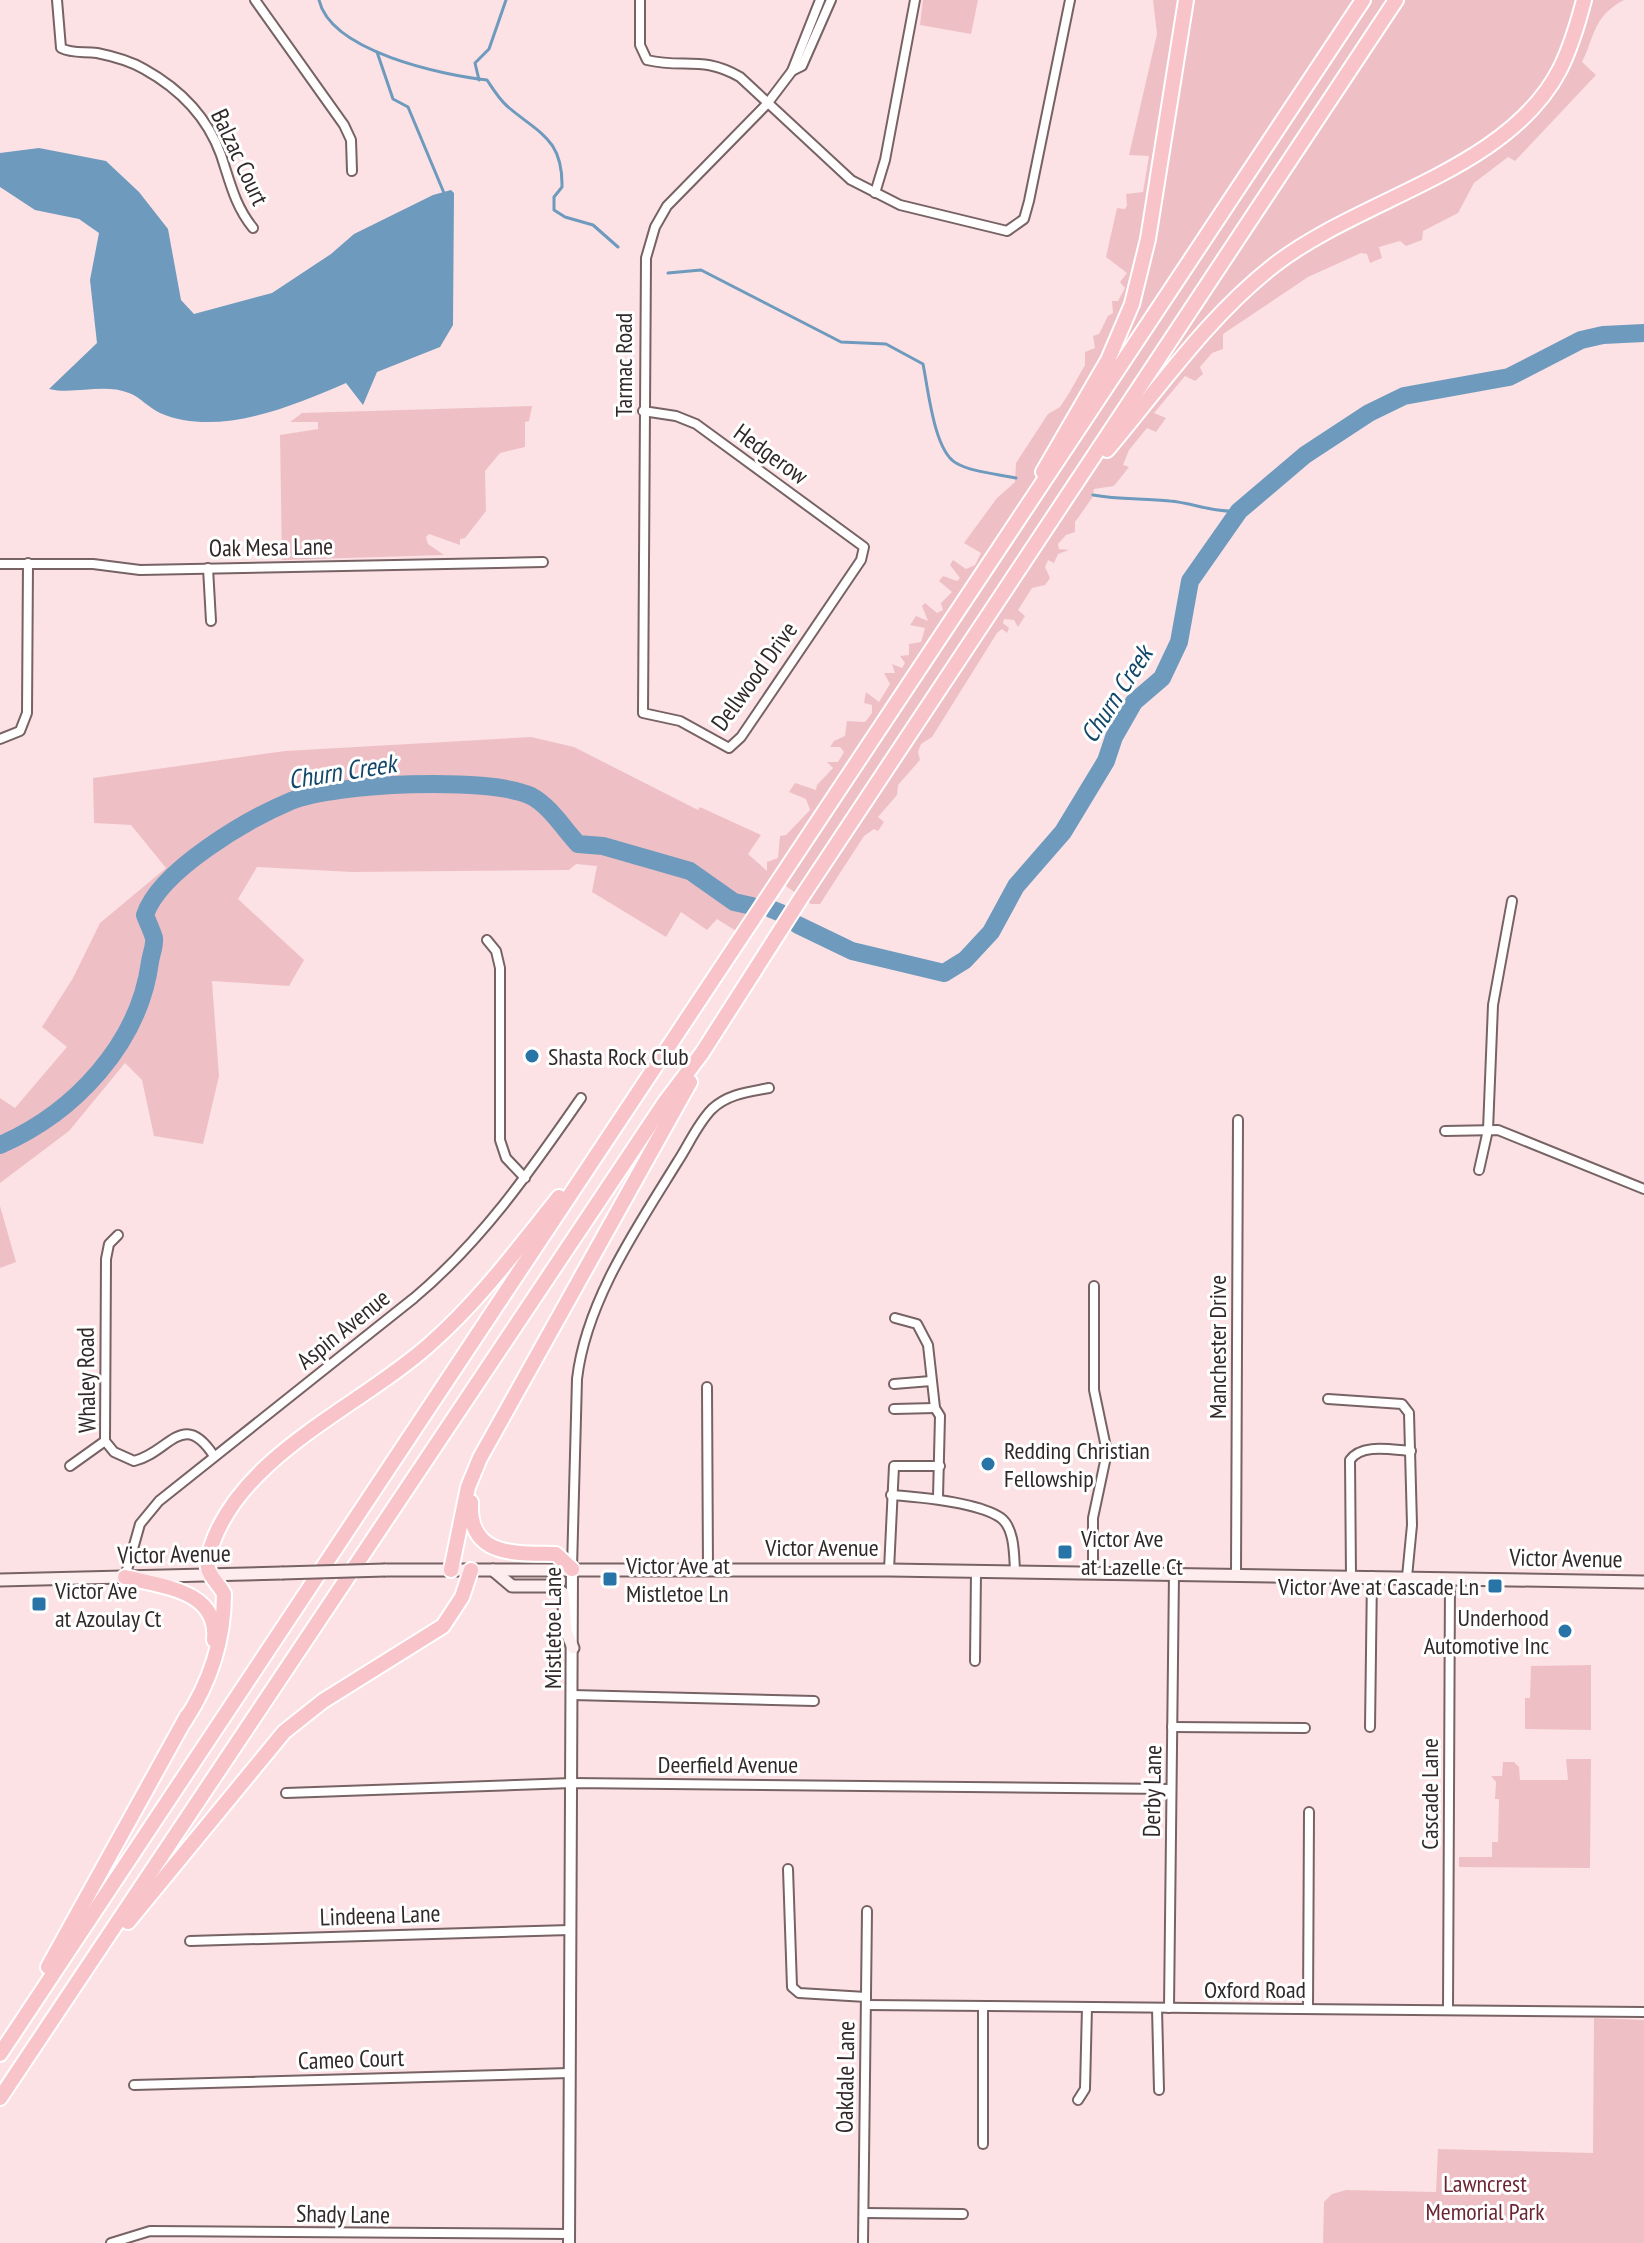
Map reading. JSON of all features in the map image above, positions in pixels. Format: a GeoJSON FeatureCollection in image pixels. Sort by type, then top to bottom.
{"type":"FeatureCollection","features":[{"type":"Feature","properties":{"kind":"highway"},"geometry":{"type":"LineString","coordinates":[[1023,512],[1108,360],[1132,304],[1148,239],[1186,0]]}},
{"type":"Feature","properties":{"kind":"highway"},"geometry":{"type":"LineString","coordinates":[[0,2054],[1023,512],[1080,431],[1363,0]]}},
{"type":"Feature","properties":{"kind":"highway"},"geometry":{"type":"LineString","coordinates":[[0,2098],[665,1102],[702,1053],[801,898],[1396,0]]}},
{"type":"Feature","properties":{"kind":"highway"},"geometry":{"type":"LineString","coordinates":[[1079,479],[1111,445],[1199,335],[1256,280],[1312,240],[1466,159],[1517,122],[1560,70],[1584,0]]}},
{"type":"Feature","properties":{"kind":"highway"},"geometry":{"type":"LineString","coordinates":[[451,1570],[468,1487],[480,1458],[695,1074],[702,1053]]}},
{"type":"Feature","properties":{"kind":"highway"},"geometry":{"type":"LineString","coordinates":[[30,2009],[38,1984],[210,1675],[221,1634],[224,1594],[211,1575],[207,1562],[220,1524],[255,1477],[430,1345],[490,1283],[571,1182],[590,1165]]}},
{"type":"Feature","properties":{"kind":"highway"},"geometry":{"type":"LineString","coordinates":[[480,1458],[470,1515],[478,1535],[504,1552],[556,1554],[572,1569]]}},
{"type":"Feature","properties":{"kind":"highway"},"geometry":{"type":"LineString","coordinates":[[101,1947],[128,1922],[284,1732],[323,1701],[443,1626],[462,1597],[471,1570]]}},
{"type":"Feature","properties":{"kind":"highway"},"geometry":{"type":"LineString","coordinates":[[125,1577],[196,1597],[210,1613],[215,1632],[211,1652],[184,1722]]}},
{"type":"Feature","properties":{"kind":"main road","name":"Victor Avenue"},"geometry":{"type":"LineString","coordinates":[[0,1580],[385,1570],[708,1569],[1174,1573],[1644,1582]]}},
{"type":"Feature","properties":{"kind":"main road"},"geometry":{"type":"LineString","coordinates":[[493,1570],[512,1586],[553,1586],[563,1593],[566,1631],[573,1648]]}},
{"type":"Feature","properties":{"kind":"street","name":"Balzac Court"},"geometry":{"type":"LineString","coordinates":[[57,0],[61,48],[69,52],[98,53],[140,66],[170,84],[197,109],[208,127],[239,210],[253,228]]}},
{"type":"Feature","properties":{"kind":"street"},"geometry":{"type":"LineString","coordinates":[[255,0],[344,125],[351,140],[352,171]]}},
{"type":"Feature","properties":{"kind":"street"},"geometry":{"type":"LineString","coordinates":[[640,0],[640,45],[647,60],[703,62],[722,66],[740,77],[826,160],[875,193],[900,205],[995,230],[1015,228],[1024,219],[1070,0]]}},
{"type":"Feature","properties":{"kind":"street","name":"Tarmac Road"},"geometry":{"type":"LineString","coordinates":[[643,713],[644,271],[655,227],[677,194],[767,104],[792,71],[820,0]]}},
{"type":"Feature","properties":{"kind":"street","name":"Tarmac Road"},"geometry":{"type":"LineString","coordinates":[[792,71],[802,66],[831,0]]}},
{"type":"Feature","properties":{"kind":"street"},"geometry":{"type":"LineString","coordinates":[[875,193],[885,160],[915,0]]}},
{"type":"Feature","properties":{"kind":"street","name":"Hedgerow"},"geometry":{"type":"LineString","coordinates":[[643,411],[676,416],[696,424],[862,544],[865,551]]}},
{"type":"Feature","properties":{"kind":"street","name":"Dellwood Drive"},"geometry":{"type":"LineString","coordinates":[[643,713],[680,721],[723,747],[733,747],[865,551]]}},
{"type":"Feature","properties":{"kind":"street","name":"Oak Mesa Lane"},"geometry":{"type":"LineString","coordinates":[[0,564],[93,564],[140,570],[543,562]]}},
{"type":"Feature","properties":{"kind":"street"},"geometry":{"type":"LineString","coordinates":[[0,739],[20,731],[27,713],[28,563]]}},
{"type":"Feature","properties":{"kind":"street"},"geometry":{"type":"LineString","coordinates":[[208,568],[211,621]]}},
{"type":"Feature","properties":{"kind":"street"},"geometry":{"type":"LineString","coordinates":[[1479,1170],[1488,1130],[1493,1005],[1512,901]]}},
{"type":"Feature","properties":{"kind":"street"},"geometry":{"type":"LineString","coordinates":[[487,940],[496,951],[500,968],[500,1140],[506,1158],[525,1178]]}},
{"type":"Feature","properties":{"kind":"street","name":"Mistletoe Lane"},"geometry":{"type":"LineString","coordinates":[[569,2239],[572,1569],[580,1354],[610,1281],[700,1123],[726,1098],[769,1088]]}},
{"type":"Feature","properties":{"kind":"street","name":"Aspin Avenue"},"geometry":{"type":"LineString","coordinates":[[125,1577],[144,1518],[214,1456],[420,1292],[491,1221],[581,1098]]}},
{"type":"Feature","properties":{"kind":"street","name":"Manchester Drive"},"geometry":{"type":"LineString","coordinates":[[1236,1574],[1238,1120]]}},
{"type":"Feature","properties":{"kind":"street"},"geometry":{"type":"LineString","coordinates":[[1445,1131],[1498,1130],[1644,1189]]}},
{"type":"Feature","properties":{"kind":"street","name":"Whaley Road"},"geometry":{"type":"LineString","coordinates":[[118,1235],[109,1244],[106,1259],[105,1441],[114,1452],[134,1461],[150,1456],[174,1437],[188,1433],[202,1439],[214,1456]]}},
{"type":"Feature","properties":{"kind":"street"},"geometry":{"type":"LineString","coordinates":[[1093,1572],[1093,1518],[1107,1452],[1094,1390],[1094,1286]]}},
{"type":"Feature","properties":{"kind":"street"},"geometry":{"type":"LineString","coordinates":[[895,1318],[917,1324],[928,1345],[935,1408],[940,1416],[938,1497]]}},
{"type":"Feature","properties":{"kind":"street"},"geometry":{"type":"LineString","coordinates":[[894,1384],[931,1381]]}},
{"type":"Feature","properties":{"kind":"street"},"geometry":{"type":"LineString","coordinates":[[707,1387],[708,1569]]}},
{"type":"Feature","properties":{"kind":"street"},"geometry":{"type":"LineString","coordinates":[[1328,1399],[1402,1404],[1409,1413],[1412,1525],[1407,1577]]}},
{"type":"Feature","properties":{"kind":"street"},"geometry":{"type":"LineString","coordinates":[[894,1409],[935,1408]]}},
{"type":"Feature","properties":{"kind":"street"},"geometry":{"type":"LineString","coordinates":[[70,1466],[105,1441]]}},
{"type":"Feature","properties":{"kind":"street"},"geometry":{"type":"LineString","coordinates":[[1351,1576],[1350,1460],[1354,1454],[1366,1449],[1411,1451]]}},
{"type":"Feature","properties":{"kind":"street"},"geometry":{"type":"LineString","coordinates":[[889,1570],[894,1466],[940,1466]]}},
{"type":"Feature","properties":{"kind":"street"},"geometry":{"type":"LineString","coordinates":[[891,1495],[938,1497],[1001,1518],[1009,1530],[1015,1571]]}},
{"type":"Feature","properties":{"kind":"street"},"geometry":{"type":"LineString","coordinates":[[975,1661],[976,1571]]}},
{"type":"Feature","properties":{"kind":"street","name":"Derby Lane"},"geometry":{"type":"LineString","coordinates":[[1169,2008],[1174,1573]]}},
{"type":"Feature","properties":{"kind":"street"},"geometry":{"type":"LineString","coordinates":[[1370,1727],[1372,1576]]}},
{"type":"Feature","properties":{"kind":"street","name":"Cascade Lane"},"geometry":{"type":"LineString","coordinates":[[1448,2010],[1450,1578]]}},
{"type":"Feature","properties":{"kind":"street"},"geometry":{"type":"LineString","coordinates":[[572,1695],[814,1701]]}},
{"type":"Feature","properties":{"kind":"street"},"geometry":{"type":"LineString","coordinates":[[1172,1727],[1305,1728]]}},
{"type":"Feature","properties":{"kind":"street","name":"Deerfield Avenue"},"geometry":{"type":"LineString","coordinates":[[286,1793],[572,1783],[1171,1789]]}},
{"type":"Feature","properties":{"kind":"street"},"geometry":{"type":"LineString","coordinates":[[1308,2009],[1309,1812]]}},
{"type":"Feature","properties":{"kind":"street","name":"Oxford Road"},"geometry":{"type":"LineString","coordinates":[[788,1869],[792,1987],[799,1993],[866,2001],[983,2006],[1644,2012]]}},
{"type":"Feature","properties":{"kind":"street","name":"Oakdale Lane"},"geometry":{"type":"LineString","coordinates":[[863,2243],[867,1911]]}},
{"type":"Feature","properties":{"kind":"street","name":"Lindeena Lane"},"geometry":{"type":"LineString","coordinates":[[190,1941],[570,1930]]}},
{"type":"Feature","properties":{"kind":"street"},"geometry":{"type":"LineString","coordinates":[[983,2006],[983,2144]]}},
{"type":"Feature","properties":{"kind":"street"},"geometry":{"type":"LineString","coordinates":[[1078,2100],[1085,2089],[1087,2007]]}},
{"type":"Feature","properties":{"kind":"street"},"geometry":{"type":"LineString","coordinates":[[1157,2008],[1159,2090]]}},
{"type":"Feature","properties":{"kind":"street","name":"Cameo Court"},"geometry":{"type":"LineString","coordinates":[[134,2085],[569,2073]]}},
{"type":"Feature","properties":{"kind":"street"},"geometry":{"type":"LineString","coordinates":[[864,2213],[963,2214]]}},
{"type":"Feature","properties":{"kind":"street","name":"Shady Lane"},"geometry":{"type":"LineString","coordinates":[[114,2241],[150,2231],[401,2239],[569,2239]]}},
{"type":"Feature","properties":{"kind":"street"},"geometry":{"type":"LineString","coordinates":[[234,2243],[235,2232]]}},
{"type":"Feature","properties":{"kind":"green space"},"geometry":{"type":"Polygon","coordinates":[[[923,0],[978,0],[971,34],[920,25],[923,0]]]}},
{"type":"Feature","properties":{"kind":"green space"},"geometry":{"type":"Polygon","coordinates":[[[1153,0],[1624,0],[1606,13],[1596,27],[1582,62],[1596,75],[1515,161],[1508,157],[1474,183],[1458,213],[1423,231],[1422,240],[1406,246],[1400,241],[1379,247],[1382,258],[1370,263],[1367,254],[1361,253],[1308,277],[1223,334],[1223,349],[1212,353],[1200,367],[1203,374],[1195,381],[1185,376],[1154,413],[1166,418],[1156,432],[1147,428],[1129,450],[1123,465],[1129,467],[1114,486],[1094,489],[1092,498],[1075,522],[1075,532],[1066,535],[1058,544],[1059,549],[1069,550],[1058,554],[1054,563],[1048,560],[1045,567],[1050,578],[1045,585],[1032,588],[1018,610],[1025,616],[1018,627],[1014,620],[1004,619],[1003,623],[1009,628],[1007,633],[1002,629],[997,633],[932,737],[921,744],[918,752],[920,760],[898,785],[897,795],[878,817],[884,822],[878,831],[874,829],[864,836],[820,904],[811,904],[772,876],[736,931],[717,919],[707,930],[681,912],[666,937],[592,892],[597,866],[576,864],[569,870],[352,872],[257,867],[238,899],[304,960],[289,986],[212,981],[219,1076],[203,1144],[154,1136],[142,1080],[125,1063],[69,1131],[0,1183],[0,1098],[15,1108],[67,1047],[42,1027],[73,978],[100,923],[166,868],[131,825],[94,823],[93,778],[285,751],[531,737],[574,747],[698,810],[700,807],[761,835],[748,854],[767,871],[767,862],[778,858],[780,836],[786,835],[810,810],[806,799],[789,792],[795,783],[816,790],[833,768],[827,762],[838,762],[844,752],[840,747],[830,747],[834,741],[845,736],[847,721],[865,722],[872,713],[872,705],[864,703],[866,692],[879,702],[890,684],[884,673],[895,673],[892,664],[902,668],[905,663],[900,656],[909,655],[909,644],[921,642],[925,628],[910,625],[916,616],[928,621],[922,606],[925,603],[937,613],[943,610],[941,603],[952,592],[939,581],[943,576],[957,581],[960,578],[950,565],[953,560],[966,569],[975,565],[981,553],[964,543],[997,498],[1015,482],[1016,463],[1048,414],[1060,407],[1068,395],[1085,365],[1085,352],[1095,348],[1093,336],[1099,334],[1108,316],[1113,313],[1112,301],[1118,301],[1125,288],[1120,282],[1127,273],[1106,257],[1117,208],[1125,209],[1126,194],[1143,192],[1149,156],[1129,155],[1157,34],[1153,0]]]}},
{"type":"Feature","properties":{"kind":"green space"},"geometry":{"type":"Polygon","coordinates":[[[532,406],[529,421],[525,422],[525,447],[500,453],[485,471],[486,511],[465,538],[460,539],[460,545],[429,534],[426,537],[428,544],[444,555],[282,560],[280,435],[318,429],[318,422],[290,422],[302,413],[532,406]]]}},
{"type":"Feature","properties":{"kind":"green space"},"geometry":{"type":"Polygon","coordinates":[[[0,1206],[16,1262],[0,1268],[0,1206]]]}},
{"type":"Feature","properties":{"kind":"green space"},"geometry":{"type":"Polygon","coordinates":[[[1591,1665],[1591,1730],[1525,1729],[1525,1698],[1530,1698],[1531,1666],[1591,1665]]]}},
{"type":"Feature","properties":{"kind":"green space"},"geometry":{"type":"Polygon","coordinates":[[[1566,1759],[1591,1759],[1590,1868],[1459,1867],[1459,1857],[1492,1857],[1492,1842],[1498,1842],[1499,1799],[1495,1799],[1496,1782],[1491,1776],[1502,1776],[1503,1762],[1514,1762],[1519,1767],[1520,1780],[1568,1780],[1566,1759]]]}},
{"type":"Feature","properties":{"kind":"green space","name":"Lawncrest Memorial Park"},"geometry":{"type":"Polygon","coordinates":[[[1594,2018],[1644,2020],[1644,2243],[1323,2243],[1324,2202],[1332,2194],[1346,2190],[1436,2192],[1438,2149],[1593,2153],[1594,2018]]]}},
{"type":"Feature","properties":{"kind":"water"},"geometry":{"type":"Polygon","coordinates":[[[39,148],[106,161],[139,192],[168,229],[181,300],[194,314],[272,293],[331,254],[354,234],[433,195],[451,190],[454,193],[453,325],[440,347],[377,372],[363,405],[346,383],[255,416],[206,422],[182,420],[160,413],[133,395],[119,390],[49,389],[97,343],[90,280],[99,233],[79,219],[35,210],[0,187],[0,153],[39,148]]]}},
{"type":"Feature","properties":{"kind":"waterway"},"geometry":{"type":"LineString","coordinates":[[319,0],[328,18],[344,34],[366,47],[418,66],[487,80],[504,103],[553,147],[558,157],[562,187],[554,197],[554,210],[565,217],[593,225],[618,247]]}},
{"type":"Feature","properties":{"kind":"waterway"},"geometry":{"type":"LineString","coordinates":[[479,80],[475,63],[489,49],[506,0]]}},
{"type":"Feature","properties":{"kind":"waterway"},"geometry":{"type":"LineString","coordinates":[[377,52],[393,99],[408,107],[444,193]]}},
{"type":"Feature","properties":{"kind":"waterway"},"geometry":{"type":"LineString","coordinates":[[668,273],[701,270],[841,342],[886,344],[923,364],[937,433],[948,456],[969,469],[1016,478]]}},
{"type":"Feature","properties":{"kind":"waterway","name":"Churn Creek"},"geometry":{"type":"LineString","coordinates":[[798,925],[852,951],[944,973],[965,960],[991,932],[1016,886],[1063,832],[1106,761],[1114,737],[1134,702],[1162,678],[1179,642],[1190,581],[1239,511],[1305,455],[1369,413],[1404,396],[1509,377],[1581,340],[1603,335],[1644,333]]}},
{"type":"Feature","properties":{"kind":"waterway"},"geometry":{"type":"LineString","coordinates":[[1093,495],[1170,501],[1221,511],[1239,511]]}},
{"type":"Feature","properties":{"kind":"waterway","name":"Churn Creek"},"geometry":{"type":"LineString","coordinates":[[0,1145],[27,1131],[77,1095],[117,1048],[143,992],[153,947],[154,938],[145,915],[168,881],[186,864],[230,833],[291,801],[341,790],[411,784],[510,790],[538,800],[578,844],[603,846],[690,871],[734,902],[752,906]]}},
{"type":"Feature","properties":{"kind":"waterway","name":"Churn Creek"},"geometry":{"type":"LineString","coordinates":[[771,909],[781,913]]}},
{"type":"Feature","properties":{"kind":"place","name":"Shasta Rock Club"},"geometry":{"type":"Point","coordinates":[532,1056]}},
{"type":"Feature","properties":{"kind":"place","name":"Redding Christian Fellowship"},"geometry":{"type":"Point","coordinates":[988,1464]}},
{"type":"Feature","properties":{"kind":"place","name":"Victor Ave at Lazelle Ct"},"geometry":{"type":"Point","coordinates":[1065,1552]}},
{"type":"Feature","properties":{"kind":"place","name":"Victor Ave at Mistletoe Ln"},"geometry":{"type":"Point","coordinates":[610,1579]}},
{"type":"Feature","properties":{"kind":"place","name":"Victor Ave at Cascade Ln"},"geometry":{"type":"Point","coordinates":[1495,1586]}},
{"type":"Feature","properties":{"kind":"place","name":"Victor Ave at Azoulay Ct"},"geometry":{"type":"Point","coordinates":[39,1604]}},
{"type":"Feature","properties":{"kind":"place","name":"Underhood Automotive Inc"},"geometry":{"type":"Point","coordinates":[1565,1631]}}]}
